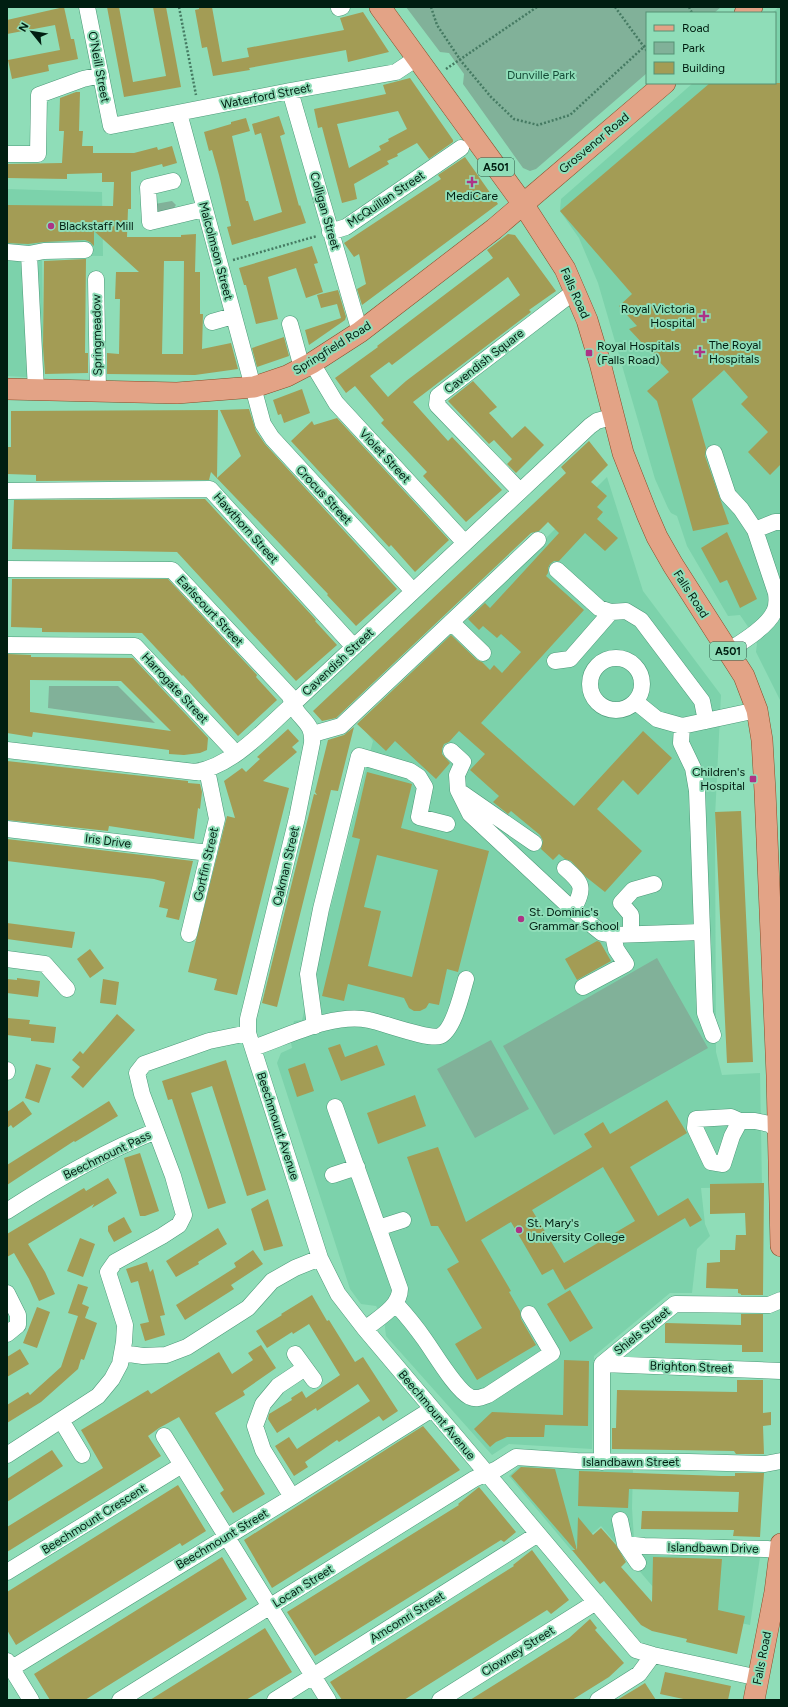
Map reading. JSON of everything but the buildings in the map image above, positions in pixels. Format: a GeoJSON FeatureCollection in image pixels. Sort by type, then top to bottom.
{"type":"FeatureCollection","features":[{"type":"Feature","properties":{"kind":"main road","name":"Falls Road"},"geometry":{"type":"LineString","coordinates":[[380,7],[523,204],[565,269],[575,291],[600,363],[615,416],[623,453],[657,537],[673,565],[744,676],[757,710],[762,740],[766,791],[779,1076],[781,1246]]}},
{"type":"Feature","properties":{"kind":"main road","name":"Grosvenor Road"},"geometry":{"type":"LineString","coordinates":[[523,204],[664,84]]}},
{"type":"Feature","properties":{"kind":"main road","name":"Springfield Road"},"geometry":{"type":"LineString","coordinates":[[7,389],[177,392],[254,388],[288,376],[307,366],[360,332],[500,224],[523,204]]}},
{"type":"Feature","properties":{"kind":"main road","name":"Falls Road"},"geometry":{"type":"LineString","coordinates":[[754,1700],[776,1619],[781,1544]]}},
{"type":"Feature","properties":{"kind":"street","name":"O'Neill Street"},"geometry":{"type":"LineString","coordinates":[[87,7],[111,126]]}},
{"type":"Feature","properties":{"kind":"street","name":"Waterford Street"},"geometry":{"type":"LineString","coordinates":[[111,126],[396,72],[417,58]]}},
{"type":"Feature","properties":{"kind":"street"},"geometry":{"type":"LineString","coordinates":[[7,154],[38,154],[39,95],[82,78],[101,75]]}},
{"type":"Feature","properties":{"kind":"street","name":"Colligan Street"},"geometry":{"type":"LineString","coordinates":[[290,91],[360,332]]}},
{"type":"Feature","properties":{"kind":"street","name":"Malcolmson Street"},"geometry":{"type":"LineString","coordinates":[[179,113],[233,316],[254,388]]}},
{"type":"Feature","properties":{"kind":"street","name":"McQuillan Street"},"geometry":{"type":"LineString","coordinates":[[330,232],[346,227],[440,164],[461,148]]}},
{"type":"Feature","properties":{"kind":"street"},"geometry":{"type":"LineString","coordinates":[[172,181],[148,187],[150,222],[204,209]]}},
{"type":"Feature","properties":{"kind":"street"},"geometry":{"type":"LineString","coordinates":[[7,252],[29,254],[44,251],[85,250]]}},
{"type":"Feature","properties":{"kind":"street"},"geometry":{"type":"LineString","coordinates":[[29,254],[36,390]]}},
{"type":"Feature","properties":{"kind":"street","name":"Springmeadow"},"geometry":{"type":"LineString","coordinates":[[96,279],[98,391]]}},
{"type":"Feature","properties":{"kind":"street","name":"Cavendish Square"},"geometry":{"type":"LineString","coordinates":[[520,491],[437,405],[438,396],[575,291]]}},
{"type":"Feature","properties":{"kind":"street"},"geometry":{"type":"LineString","coordinates":[[212,322],[233,316]]}},
{"type":"Feature","properties":{"kind":"street","name":"Violet Street"},"geometry":{"type":"LineString","coordinates":[[290,324],[307,366],[336,403],[466,543]]}},
{"type":"Feature","properties":{"kind":"street","name":"Crocus Street"},"geometry":{"type":"LineString","coordinates":[[254,388],[263,424],[272,438],[413,591]]}},
{"type":"Feature","properties":{"kind":"street","name":"Cavendish Street"},"geometry":{"type":"LineString","coordinates":[[7,750],[194,772],[207,770],[235,754],[293,704],[590,426],[596,421],[615,416]]}},
{"type":"Feature","properties":{"kind":"street"},"geometry":{"type":"LineString","coordinates":[[714,454],[728,495],[741,509],[755,530],[776,593],[777,604],[774,613],[768,620],[753,634],[728,652]]}},
{"type":"Feature","properties":{"kind":"street","name":"Hawthorn Street"},"geometry":{"type":"LineString","coordinates":[[7,491],[210,489],[354,646]]}},
{"type":"Feature","properties":{"kind":"street"},"geometry":{"type":"LineString","coordinates":[[755,530],[775,522],[781,522]]}},
{"type":"Feature","properties":{"kind":"street"},"geometry":{"type":"LineString","coordinates":[[293,704],[297,712],[308,723],[313,734],[341,726],[538,540]]}},
{"type":"Feature","properties":{"kind":"street","name":"Earlscourt Street"},"geometry":{"type":"LineString","coordinates":[[7,569],[172,570],[290,695],[293,704]]}},
{"type":"Feature","properties":{"kind":"street"},"geometry":{"type":"LineString","coordinates":[[557,570],[599,608],[611,612],[626,611],[641,620],[702,701],[706,721]]}},
{"type":"Feature","properties":{"kind":"street"},"geometry":{"type":"LineString","coordinates":[[555,661],[570,660],[611,612]]}},
{"type":"Feature","properties":{"kind":"street"},"geometry":{"type":"LineString","coordinates":[[451,622],[483,653]]}},
{"type":"Feature","properties":{"kind":"street","name":"Harrogate Street"},"geometry":{"type":"LineString","coordinates":[[7,645],[135,646],[235,754]]}},
{"type":"Feature","properties":{"kind":"street"},"geometry":{"type":"LineString","coordinates":[[636,702],[657,719],[668,724],[682,726],[757,710]]}},
{"type":"Feature","properties":{"kind":"street"},"geometry":{"type":"LineString","coordinates":[[682,726],[681,742],[693,768],[697,791],[705,1013],[713,1035]]}},
{"type":"Feature","properties":{"kind":"street","name":"Oakman Street"},"geometry":{"type":"LineString","coordinates":[[250,1040],[248,1019],[297,818],[313,734]]}},
{"type":"Feature","properties":{"kind":"street"},"geometry":{"type":"LineString","coordinates":[[451,751],[463,762],[457,775],[458,790],[470,814],[574,910],[602,933],[614,935],[701,932]]}},
{"type":"Feature","properties":{"kind":"street"},"geometry":{"type":"LineString","coordinates":[[315,1026],[308,974],[321,909],[359,756],[410,770],[419,777],[425,787],[420,816],[447,824]]}},
{"type":"Feature","properties":{"kind":"street","name":"Gortfin Street"},"geometry":{"type":"LineString","coordinates":[[189,934],[217,819],[207,770]]}},
{"type":"Feature","properties":{"kind":"street"},"geometry":{"type":"LineString","coordinates":[[458,790],[534,843]]}},
{"type":"Feature","properties":{"kind":"street","name":"Iris Drive"},"geometry":{"type":"LineString","coordinates":[[7,829],[209,853]]}},
{"type":"Feature","properties":{"kind":"street"},"geometry":{"type":"LineString","coordinates":[[565,868],[579,880],[581,887],[579,899],[574,910]]}},
{"type":"Feature","properties":{"kind":"street"},"geometry":{"type":"LineString","coordinates":[[631,934],[631,915],[621,903],[633,890],[654,884]]}},
{"type":"Feature","properties":{"kind":"street"},"geometry":{"type":"LineString","coordinates":[[583,988],[626,964],[616,949],[614,935]]}},
{"type":"Feature","properties":{"kind":"street"},"geometry":{"type":"LineString","coordinates":[[7,959],[45,964],[67,989]]}},
{"type":"Feature","properties":{"kind":"street"},"geometry":{"type":"LineString","coordinates":[[250,1040],[344,1019],[367,1019],[428,1036],[440,1036],[446,1032],[453,1017],[466,979]]}},
{"type":"Feature","properties":{"kind":"street","name":"Beechmount Pass"},"geometry":{"type":"LineString","coordinates":[[7,1211],[76,1168],[132,1140],[156,1131],[142,1094],[137,1073],[144,1064],[209,1041],[250,1040]]}},
{"type":"Feature","properties":{"kind":"street","name":"Beechmount Avenue"},"geometry":{"type":"LineString","coordinates":[[250,1040],[320,1258],[338,1294],[365,1329],[636,1650],[759,1678]]}},
{"type":"Feature","properties":{"kind":"street"},"geometry":{"type":"LineString","coordinates":[[335,1107],[400,1289],[400,1297],[396,1304],[365,1329]]}},
{"type":"Feature","properties":{"kind":"street"},"geometry":{"type":"LineString","coordinates":[[740,1121],[717,1163],[695,1128],[696,1119],[731,1117],[740,1121],[755,1121],[769,1124],[779,1131]]}},
{"type":"Feature","properties":{"kind":"street"},"geometry":{"type":"LineString","coordinates":[[7,1455],[98,1396],[112,1379],[120,1364],[125,1325],[108,1272],[115,1262],[179,1225],[184,1215],[156,1131]]}},
{"type":"Feature","properties":{"kind":"street"},"geometry":{"type":"LineString","coordinates":[[333,1175],[357,1167]]}},
{"type":"Feature","properties":{"kind":"street"},"geometry":{"type":"LineString","coordinates":[[378,1228],[403,1220]]}},
{"type":"Feature","properties":{"kind":"street"},"geometry":{"type":"LineString","coordinates":[[122,1353],[143,1356],[166,1355],[187,1347],[248,1308],[272,1281],[294,1268],[320,1258]]}},
{"type":"Feature","properties":{"kind":"street"},"geometry":{"type":"LineString","coordinates":[[7,1293],[18,1315],[18,1325],[7,1334]]}},
{"type":"Feature","properties":{"kind":"street","name":"Shiels Street"},"geometry":{"type":"LineString","coordinates":[[602,1364],[675,1304],[769,1305],[781,1300]]}},
{"type":"Feature","properties":{"kind":"street"},"geometry":{"type":"LineString","coordinates":[[396,1304],[409,1318],[464,1393],[471,1398],[477,1399],[488,1395],[552,1353],[529,1314]]}},
{"type":"Feature","properties":{"kind":"street"},"geometry":{"type":"LineString","coordinates":[[292,1497],[263,1450],[255,1426],[263,1404],[278,1386],[310,1374],[296,1354]]}},
{"type":"Feature","properties":{"kind":"street"},"geometry":{"type":"LineString","coordinates":[[602,1364],[602,1462]]}},
{"type":"Feature","properties":{"kind":"street","name":"Brighton Street"},"geometry":{"type":"LineString","coordinates":[[602,1364],[781,1371]]}},
{"type":"Feature","properties":{"kind":"street","name":"Beechmount Street"},"geometry":{"type":"LineString","coordinates":[[9,1664],[226,1537],[432,1408]]}},
{"type":"Feature","properties":{"kind":"street"},"geometry":{"type":"LineString","coordinates":[[61,1420],[82,1455]]}},
{"type":"Feature","properties":{"kind":"street"},"geometry":{"type":"LineString","coordinates":[[164,1436],[328,1700]]}},
{"type":"Feature","properties":{"kind":"street","name":"Islandbawn Street"},"geometry":{"type":"LineString","coordinates":[[486,1474],[498,1469],[516,1457],[602,1462],[765,1464],[781,1461]]}},
{"type":"Feature","properties":{"kind":"street","name":"Beechmount Crescent"},"geometry":{"type":"LineString","coordinates":[[7,1572],[182,1465]]}},
{"type":"Feature","properties":{"kind":"street","name":"Locan Street"},"geometry":{"type":"LineString","coordinates":[[120,1700],[474,1479],[486,1474]]}},
{"type":"Feature","properties":{"kind":"street"},"geometry":{"type":"LineString","coordinates":[[620,1520],[625,1544],[638,1563]]}},
{"type":"Feature","properties":{"kind":"street","name":"Amcomri Street"},"geometry":{"type":"LineString","coordinates":[[275,1700],[538,1534]]}},
{"type":"Feature","properties":{"kind":"street","name":"Islandbawn Drive"},"geometry":{"type":"LineString","coordinates":[[625,1544],[644,1546],[767,1549],[781,1551]]}},
{"type":"Feature","properties":{"kind":"street","name":"Clowney Street"},"geometry":{"type":"LineString","coordinates":[[440,1700],[596,1602]]}},
{"type":"Feature","properties":{"kind":"street"},"geometry":{"type":"LineString","coordinates":[[598,1700],[639,1674],[653,1655]]}},
{"type":"Feature","properties":{"kind":"street"},"geometry":{"type":"LineString","coordinates":[[9,1664],[31,1700]]}},
{"type":"Feature","properties":{"kind":"path"},"geometry":{"type":"LineString","coordinates":[[179,7],[198,109]]}},
{"type":"Feature","properties":{"kind":"path"},"geometry":{"type":"LineString","coordinates":[[431,7],[437,25],[461,60],[491,97],[514,119],[538,125],[570,115],[644,47]]}},
{"type":"Feature","properties":{"kind":"path"},"geometry":{"type":"LineString","coordinates":[[432,77],[461,60],[537,7]]}},
{"type":"Feature","properties":{"kind":"path"},"geometry":{"type":"LineString","coordinates":[[615,7],[646,50]]}},
{"type":"Feature","properties":{"kind":"path"},"geometry":{"type":"LineString","coordinates":[[219,264],[330,232]]}},
{"type":"Feature","properties":{"kind":"shaded area","name":"The Royal Hospitals"},"geometry":{"type":"Polygon","coordinates":[[[781,7],[781,722],[780,700],[756,652],[757,644],[753,634],[740,615],[728,616],[687,546],[677,516],[671,513],[668,508],[655,479],[598,283],[579,238],[560,211],[561,199],[692,84],[776,84],[776,12],[773,12],[781,7]]]}},
{"type":"Feature","properties":{"kind":"shaded area","name":"Blackstaff Mill"},"geometry":{"type":"Polygon","coordinates":[[[7,189],[102,192],[103,256],[42,255],[44,378],[7,376],[7,189]]]}},
{"type":"Feature","properties":{"kind":"shaded area","name":"St. Dominic's Grammar School"},"geometry":{"type":"Polygon","coordinates":[[[607,477],[643,591],[721,695],[715,817],[716,1052],[722,1075],[760,1073],[762,1187],[701,1188],[705,1224],[710,1236],[697,1249],[692,1293],[670,1293],[594,1356],[592,1449],[509,1444],[492,1455],[386,1336],[384,1319],[376,1306],[361,1304],[350,1289],[277,1063],[281,1053],[292,1048],[290,1037],[294,1021],[302,1020],[373,741],[360,724],[607,477]]]}},
{"type":"Feature","properties":{"kind":"shaded area"},"geometry":{"type":"Polygon","coordinates":[[[523,1463],[633,1469],[632,1508],[635,1555],[760,1557],[750,1625],[671,1608],[601,1526],[572,1551],[509,1476],[523,1463]]]}},
{"type":"Feature","properties":{"kind":"green space","name":"Dunville Park"},"geometry":{"type":"Polygon","coordinates":[[[406,7],[721,7],[715,12],[646,12],[646,74],[536,169],[530,171],[523,168],[463,84],[464,74],[449,53],[440,52],[406,7]]]}},
{"type":"Feature","properties":{"kind":"green space"},"geometry":{"type":"Polygon","coordinates":[[[172,201],[176,205],[173,209],[158,212],[154,211],[155,204],[172,201]]]}},
{"type":"Feature","properties":{"kind":"green space"},"geometry":{"type":"Polygon","coordinates":[[[49,686],[118,686],[155,723],[48,708],[49,686]]]}},
{"type":"Feature","properties":{"kind":"green space"},"geometry":{"type":"Polygon","coordinates":[[[657,958],[708,1048],[554,1135],[503,1046],[657,958]]]}},
{"type":"Feature","properties":{"kind":"green space"},"geometry":{"type":"Polygon","coordinates":[[[491,1040],[529,1109],[475,1138],[437,1069],[491,1040]]]}},
{"type":"Feature","properties":{"kind":"place","name":"MediCare"},"geometry":{"type":"Point","coordinates":[472,182]}},
{"type":"Feature","properties":{"kind":"place","name":"Blackstaff Mill"},"geometry":{"type":"Point","coordinates":[51,226]}},
{"type":"Feature","properties":{"kind":"place","name":"Royal Victoria Hospital"},"geometry":{"type":"Point","coordinates":[704,316]}},
{"type":"Feature","properties":{"kind":"place","name":"The Royal Hospitals"},"geometry":{"type":"Point","coordinates":[700,352]}},
{"type":"Feature","properties":{"kind":"place","name":"Royal Hospitals (Falls Road)"},"geometry":{"type":"Point","coordinates":[589,353]}},
{"type":"Feature","properties":{"kind":"place","name":"Children's Hospital"},"geometry":{"type":"Point","coordinates":[753,779]}},
{"type":"Feature","properties":{"kind":"place","name":"St. Dominic's Grammar School"},"geometry":{"type":"Point","coordinates":[521,919]}},
{"type":"Feature","properties":{"kind":"place","name":"St. Mary's University College"},"geometry":{"type":"Point","coordinates":[519,1230]}}]}
